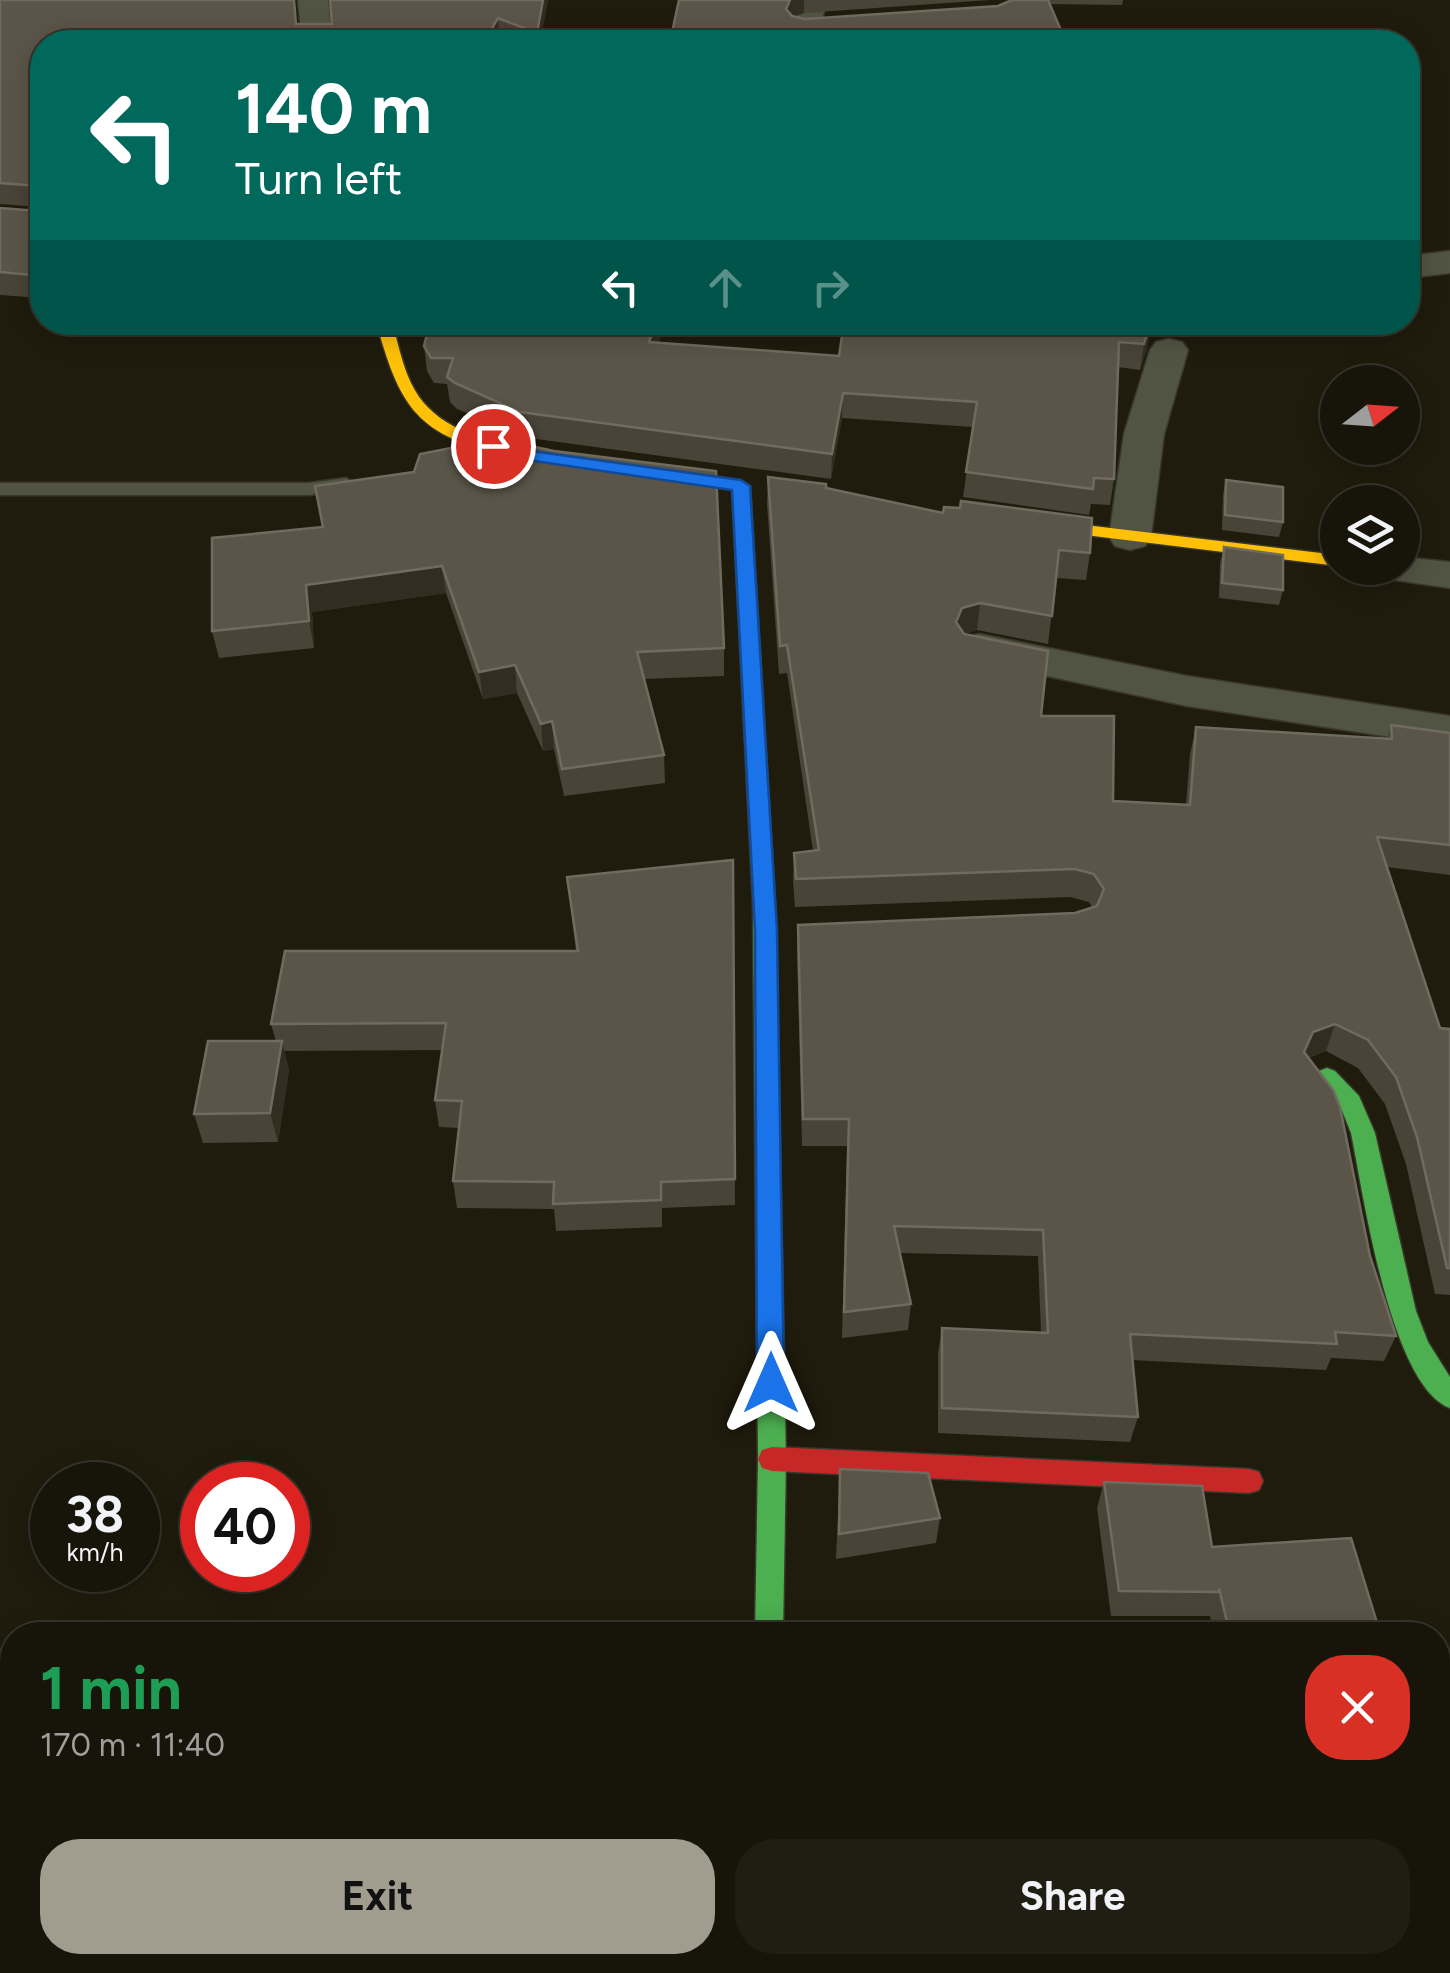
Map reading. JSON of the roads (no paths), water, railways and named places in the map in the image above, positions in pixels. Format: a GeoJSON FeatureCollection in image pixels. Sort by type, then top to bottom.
{"type":"FeatureCollection","features":[{"type":"Feature","properties":{"kind":"street"},"geometry":{"type":"LineString","coordinates":[[313,0],[316,30]]}},
{"type":"Feature","properties":{"kind":"street"},"geometry":{"type":"LineString","coordinates":[[805,23],[840,24]]}},
{"type":"Feature","properties":{"kind":"street"},"geometry":{"type":"LineString","coordinates":[[1420,266],[1450,262]]}},
{"type":"Feature","properties":{"kind":"street"},"geometry":{"type":"LineString","coordinates":[[389,335],[415,404],[434,422],[514,453],[570,461]]}},
{"type":"Feature","properties":{"kind":"street"},"geometry":{"type":"LineString","coordinates":[[1130,537],[1144,434],[1169,350]]}},
{"type":"Feature","properties":{"kind":"street"},"geometry":{"type":"LineString","coordinates":[[741,485],[785,930],[768,1622]]}},
{"type":"Feature","properties":{"kind":"street"},"geometry":{"type":"LineString","coordinates":[[994,519],[1320,560]]}},
{"type":"Feature","properties":{"kind":"street"},"geometry":{"type":"LineString","coordinates":[[1420,572],[1450,575]]}},
{"type":"Feature","properties":{"kind":"street"},"geometry":{"type":"LineString","coordinates":[[978,648],[1187,691],[1450,730]]}},
{"type":"Feature","properties":{"kind":"street"},"geometry":{"type":"LineString","coordinates":[[1327,1077],[1351,1103],[1364,1133],[1406,1324],[1417,1354],[1433,1383],[1450,1396]]}},
{"type":"Feature","properties":{"kind":"street"},"geometry":{"type":"LineString","coordinates":[[772,1458],[1248,1482]]}},
{"type":"Feature","properties":{"kind":"lane"},"geometry":{"type":"LineString","coordinates":[[468,461],[514,453]]}},
{"type":"Feature","properties":{"kind":"lane"},"geometry":{"type":"LineString","coordinates":[[0,488],[309,489],[368,481]]}}]}
